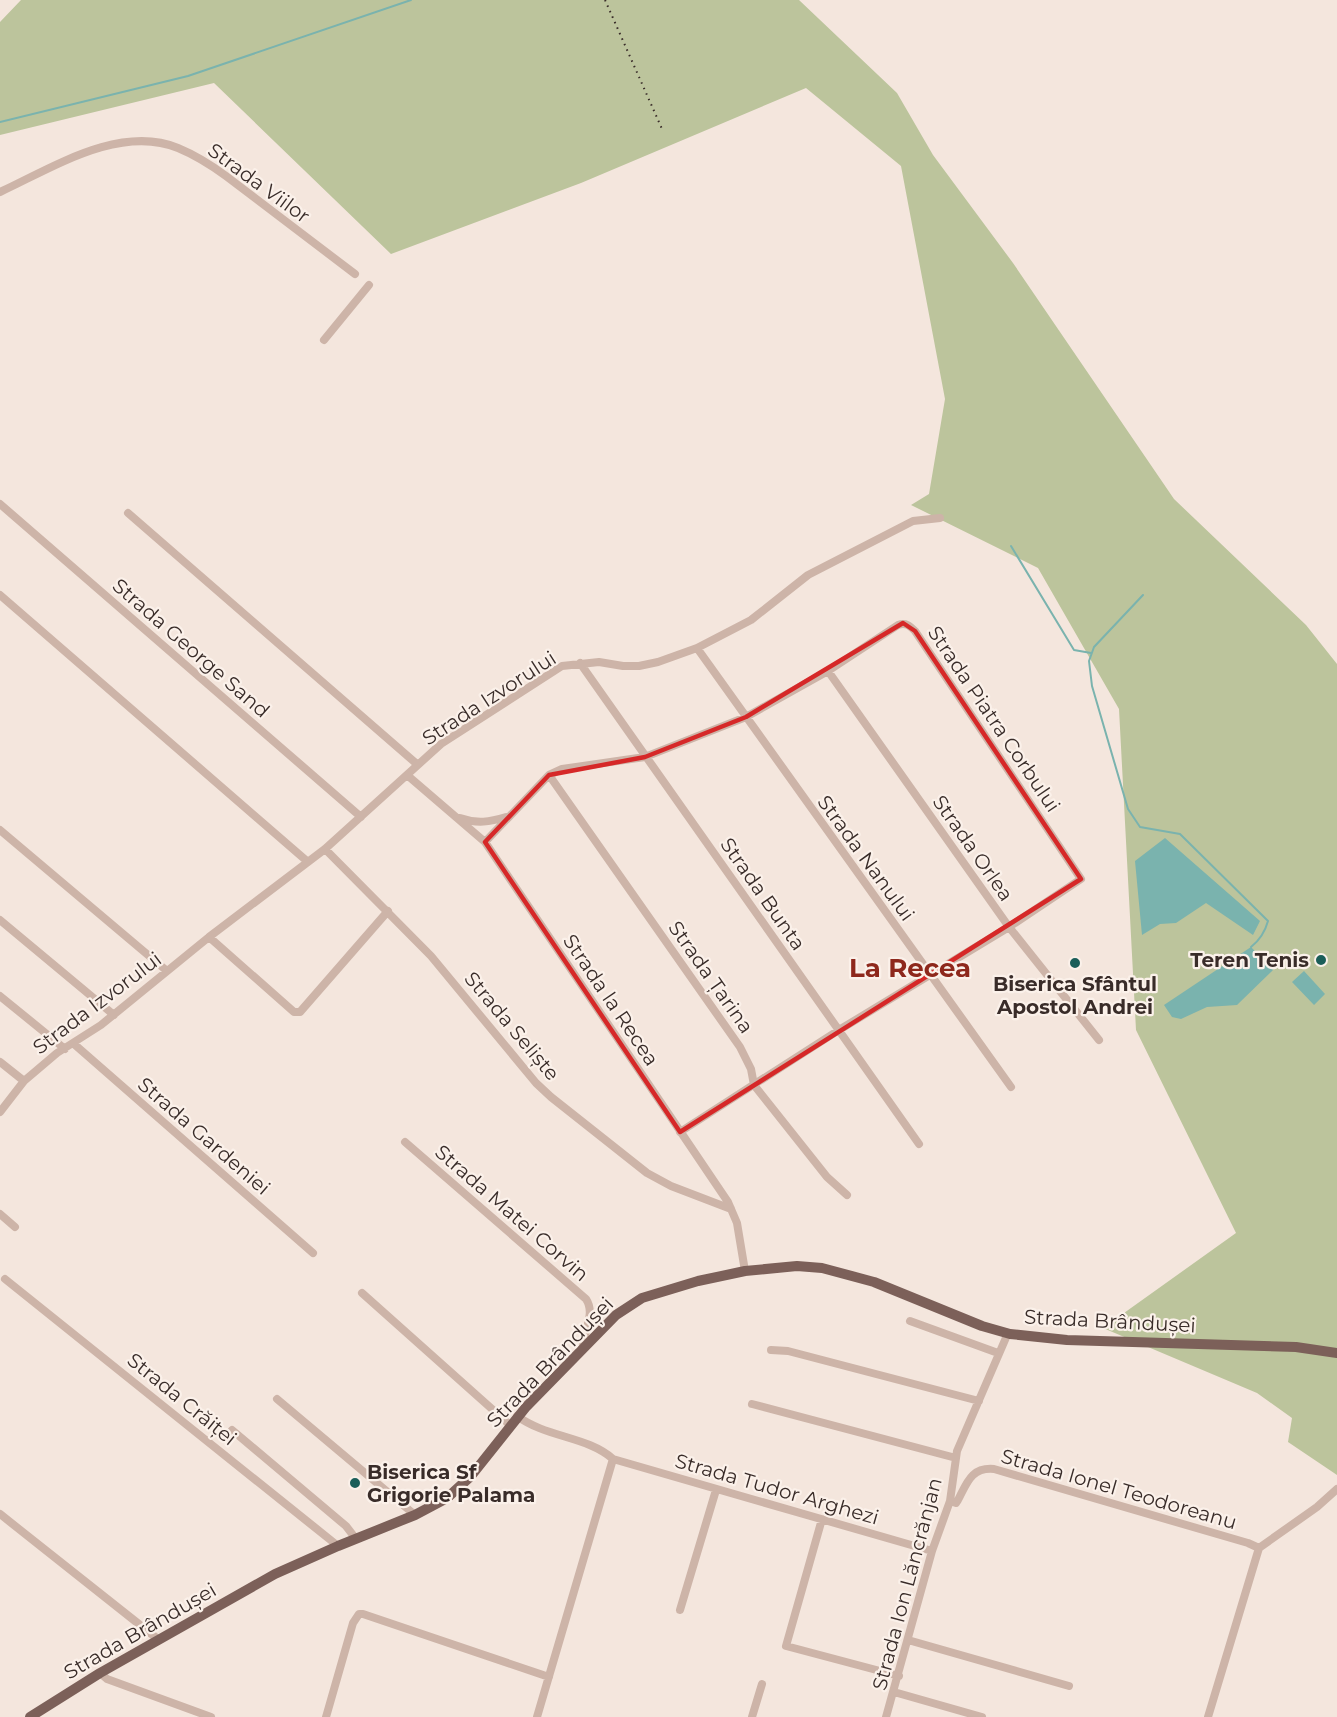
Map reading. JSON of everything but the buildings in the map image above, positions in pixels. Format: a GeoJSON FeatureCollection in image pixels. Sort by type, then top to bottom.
{"type":"FeatureCollection","features":[{"type":"Feature","properties":{"kind":"main road","name":"Strada Brândușei"},"geometry":{"type":"LineString","coordinates":[[30,1717],[100,1673],[275,1574],[434,1507],[459,1488],[479,1467],[513,1421],[616,1315],[642,1298],[698,1281],[746,1271],[797,1266],[822,1268],[874,1282],[982,1326],[1005,1333],[1040,1339],[1296,1347],[1337,1353]]}},
{"type":"Feature","properties":{"kind":"street","name":"Strada Viilor"},"geometry":{"type":"LineString","coordinates":[[0,192],[95,148],[136,141],[177,147],[226,176],[355,274]]}},
{"type":"Feature","properties":{"kind":"street"},"geometry":{"type":"LineString","coordinates":[[324,340],[369,285]]}},
{"type":"Feature","properties":{"kind":"street","name":"Strada George Sand"},"geometry":{"type":"LineString","coordinates":[[0,504],[361,817]]}},
{"type":"Feature","properties":{"kind":"street"},"geometry":{"type":"LineString","coordinates":[[128,513],[418,765]]}},
{"type":"Feature","properties":{"kind":"street","name":"Strada Izvorului"},"geometry":{"type":"LineString","coordinates":[[0,1112],[24,1081],[64,1048],[74,1044],[114,1015],[167,970],[325,849],[441,744],[562,666],[599,662],[639,666],[658,662],[696,648],[751,620],[808,575],[913,521],[940,519]]}},
{"type":"Feature","properties":{"kind":"street"},"geometry":{"type":"LineString","coordinates":[[0,595],[308,862]]}},
{"type":"Feature","properties":{"kind":"street","name":"Strada Piatra Corbului"},"geometry":{"type":"LineString","coordinates":[[485,842],[549,775],[562,769],[645,757],[746,717],[828,671],[903,623],[915,631],[1081,879],[1009,927]]}},
{"type":"Feature","properties":{"kind":"street","name":"Strada Nanului"},"geometry":{"type":"LineString","coordinates":[[696,648],[1011,1087]]}},
{"type":"Feature","properties":{"kind":"street","name":"Strada Bunta"},"geometry":{"type":"LineString","coordinates":[[580,663],[919,1144]]}},
{"type":"Feature","properties":{"kind":"street","name":"Strada Orlea"},"geometry":{"type":"LineString","coordinates":[[828,671],[1009,927],[1099,1040]]}},
{"type":"Feature","properties":{"kind":"street","name":"Strada la Recea"},"geometry":{"type":"LineString","coordinates":[[407,775],[485,842],[731,1209],[737,1223],[746,1271]]}},
{"type":"Feature","properties":{"kind":"street","name":"Strada Țarina"},"geometry":{"type":"LineString","coordinates":[[549,775],[740,1047],[751,1069],[754,1085],[827,1177],[847,1195]]}},
{"type":"Feature","properties":{"kind":"street"},"geometry":{"type":"LineString","coordinates":[[454,815],[481,822],[492,822],[509,816]]}},
{"type":"Feature","properties":{"kind":"street"},"geometry":{"type":"LineString","coordinates":[[0,830],[167,970]]}},
{"type":"Feature","properties":{"kind":"street","name":"Strada Seliște"},"geometry":{"type":"LineString","coordinates":[[325,849],[432,956],[550,1097],[647,1173],[671,1186],[731,1209]]}},
{"type":"Feature","properties":{"kind":"street"},"geometry":{"type":"LineString","coordinates":[[209,937],[294,1012],[300,1012],[388,911]]}},
{"type":"Feature","properties":{"kind":"street"},"geometry":{"type":"LineString","coordinates":[[0,920],[114,1015]]}},
{"type":"Feature","properties":{"kind":"street"},"geometry":{"type":"LineString","coordinates":[[680,1132],[839,1030],[1009,927]]}},
{"type":"Feature","properties":{"kind":"street"},"geometry":{"type":"LineString","coordinates":[[0,996],[64,1048]]}},
{"type":"Feature","properties":{"kind":"street","name":"Strada Gardeniei"},"geometry":{"type":"LineString","coordinates":[[74,1044],[313,1253]]}},
{"type":"Feature","properties":{"kind":"street"},"geometry":{"type":"LineString","coordinates":[[0,1062],[24,1081]]}},
{"type":"Feature","properties":{"kind":"street","name":"Strada Matei Corvin"},"geometry":{"type":"LineString","coordinates":[[405,1142],[586,1299],[591,1313],[583,1339],[583,1348]]}},
{"type":"Feature","properties":{"kind":"street"},"geometry":{"type":"LineString","coordinates":[[0,1214],[15,1227]]}},
{"type":"Feature","properties":{"kind":"street","name":"Strada Crăiței"},"geometry":{"type":"LineString","coordinates":[[4,1279],[338,1546]]}},
{"type":"Feature","properties":{"kind":"street"},"geometry":{"type":"LineString","coordinates":[[362,1293],[513,1421]]}},
{"type":"Feature","properties":{"kind":"street"},"geometry":{"type":"LineString","coordinates":[[910,1321],[999,1351]]}},
{"type":"Feature","properties":{"kind":"street","name":"Strada Ion Lăncrănjan"},"geometry":{"type":"LineString","coordinates":[[886,1717],[932,1551],[950,1501],[960,1441],[979,1401],[1005,1333]]}},
{"type":"Feature","properties":{"kind":"street"},"geometry":{"type":"LineString","coordinates":[[771,1350],[788,1351],[979,1401]]}},
{"type":"Feature","properties":{"kind":"street"},"geometry":{"type":"LineString","coordinates":[[277,1399],[416,1515]]}},
{"type":"Feature","properties":{"kind":"street"},"geometry":{"type":"LineString","coordinates":[[752,1404],[956,1458]]}},
{"type":"Feature","properties":{"kind":"street","name":"Strada Tudor Arghezi"},"geometry":{"type":"LineString","coordinates":[[513,1421],[602,1449],[613,1459],[932,1551]]}},
{"type":"Feature","properties":{"kind":"street"},"geometry":{"type":"LineString","coordinates":[[232,1430],[346,1526],[356,1539]]}},
{"type":"Feature","properties":{"kind":"street"},"geometry":{"type":"LineString","coordinates":[[537,1717],[613,1459]]}},
{"type":"Feature","properties":{"kind":"street","name":"Strada Ionel Teodoreanu"},"geometry":{"type":"LineString","coordinates":[[950,1501],[956,1503],[968,1480],[976,1473],[984,1468],[994,1469],[1259,1548]]}},
{"type":"Feature","properties":{"kind":"street"},"geometry":{"type":"LineString","coordinates":[[1208,1717],[1259,1548],[1317,1507],[1337,1489]]}},
{"type":"Feature","properties":{"kind":"street"},"geometry":{"type":"LineString","coordinates":[[680,1610],[716,1490]]}},
{"type":"Feature","properties":{"kind":"street"},"geometry":{"type":"LineString","coordinates":[[0,1514],[159,1640]]}},
{"type":"Feature","properties":{"kind":"street"},"geometry":{"type":"LineString","coordinates":[[822,1519],[786,1646],[899,1676]]}},
{"type":"Feature","properties":{"kind":"street"},"geometry":{"type":"LineString","coordinates":[[326,1717],[353,1623],[359,1614],[549,1677]]}},
{"type":"Feature","properties":{"kind":"street"},"geometry":{"type":"LineString","coordinates":[[908,1640],[1069,1686]]}},
{"type":"Feature","properties":{"kind":"street"},"geometry":{"type":"LineString","coordinates":[[100,1673],[107,1679],[211,1717]]}},
{"type":"Feature","properties":{"kind":"street"},"geometry":{"type":"LineString","coordinates":[[752,1717],[762,1684]]}},
{"type":"Feature","properties":{"kind":"street"},"geometry":{"type":"LineString","coordinates":[[894,1692],[982,1717]]}},
{"type":"Feature","properties":{"kind":"highlighted area"},"geometry":{"type":"Polygon","coordinates":[[[903,623],[915,631],[1081,879],[680,1132],[485,842],[549,775],[645,757],[746,717],[903,623]]]}},
{"type":"Feature","properties":{"kind":"green space"},"geometry":{"type":"Polygon","coordinates":[[[21,0],[799,0],[897,93],[933,155],[1013,263],[1174,499],[1306,625],[1337,664],[1337,1475],[1288,1442],[1292,1418],[1257,1393],[1103,1328],[1236,1233],[1136,1030],[1119,709],[1038,568],[911,505],[929,494],[945,399],[901,166],[806,88],[581,183],[391,254],[214,83],[0,135],[0,22],[21,0]]]}},
{"type":"Feature","properties":{"kind":"water"},"geometry":{"type":"Polygon","coordinates":[[[1165,838],[1260,921],[1253,935],[1206,903],[1176,923],[1160,924],[1142,935],[1135,861],[1165,838]]]}},
{"type":"Feature","properties":{"kind":"water"},"geometry":{"type":"Polygon","coordinates":[[[1251,947],[1273,970],[1237,1005],[1207,1007],[1181,1019],[1172,1017],[1164,1005],[1251,947]]]}},
{"type":"Feature","properties":{"kind":"water"},"geometry":{"type":"Polygon","coordinates":[[[1304,971],[1325,994],[1314,1005],[1292,982],[1304,971]]]}},
{"type":"Feature","properties":{"kind":"waterway"},"geometry":{"type":"LineString","coordinates":[[0,122],[188,76],[411,0]]}},
{"type":"Feature","properties":{"kind":"waterway"},"geometry":{"type":"LineString","coordinates":[[1011,546],[1074,650],[1091,653]]}},
{"type":"Feature","properties":{"kind":"waterway"},"geometry":{"type":"LineString","coordinates":[[1143,595],[1094,647],[1089,661],[1092,686],[1128,809],[1140,827],[1180,834],[1268,921],[1262,936],[1251,947]]}},
{"type":"Feature","properties":{"kind":"railway"},"geometry":{"type":"LineString","coordinates":[[605,0],[662,129]]}},
{"type":"Feature","properties":{"kind":"place","name":"Teren Tenis"},"geometry":{"type":"Point","coordinates":[1321,960]}},
{"type":"Feature","properties":{"kind":"place","name":"Biserica Sfântul Apostol Andrei"},"geometry":{"type":"Point","coordinates":[1075,963]}},
{"type":"Feature","properties":{"kind":"place","name":"Biserica Sf Grigorie Palama"},"geometry":{"type":"Point","coordinates":[355,1483]}},
{"type":"Feature","properties":{"kind":"district","name":"La Recea"},"geometry":{"type":"Point","coordinates":[910,968]}}]}
